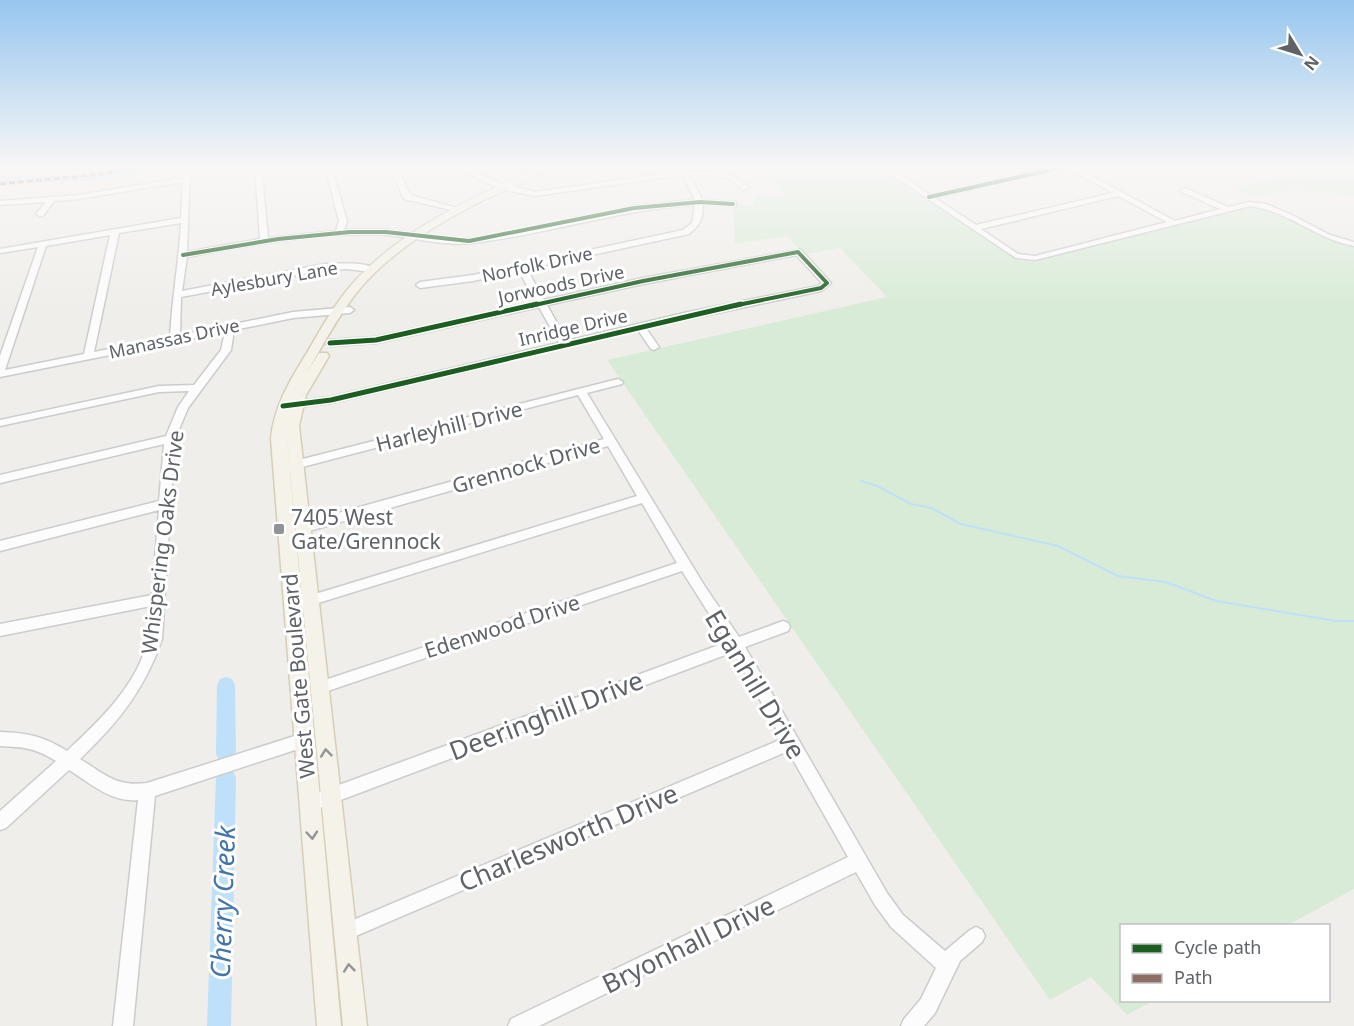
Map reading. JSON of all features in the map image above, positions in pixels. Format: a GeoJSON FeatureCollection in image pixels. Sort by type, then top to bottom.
{"type":"FeatureCollection","features":[{"type":"Feature","properties":{"kind":"main road","name":"West Gate Boulevard"},"geometry":{"type":"LineString","coordinates":[[355,1026],[319,688],[301,603],[288,467],[292,426],[289,405],[344,310],[372,269],[454,214]]}},
{"type":"Feature","properties":{"kind":"main road","name":"West Gate Boulevard"},"geometry":{"type":"LineString","coordinates":[[289,405],[330,343],[344,310],[417,238],[460,214]]}},
{"type":"Feature","properties":{"kind":"main road","name":"West Gate Boulevard"},"geometry":{"type":"LineString","coordinates":[[288,467],[302,528],[304,740],[329,1026]]}},
{"type":"Feature","properties":{"kind":"street"},"geometry":{"type":"LineString","coordinates":[[175,338],[177,295],[183,255],[184,214]]}},
{"type":"Feature","properties":{"kind":"street"},"geometry":{"type":"LineString","coordinates":[[262,214],[264,240]]}},
{"type":"Feature","properties":{"kind":"street"},"geometry":{"type":"LineString","coordinates":[[340,232],[343,221],[341,214]]}},
{"type":"Feature","properties":{"kind":"street"},"geometry":{"type":"LineString","coordinates":[[183,255],[264,240],[340,232],[390,232],[447,241],[481,240],[612,214]]}},
{"type":"Feature","properties":{"kind":"street","name":"Norfolk Drive"},"geometry":{"type":"LineString","coordinates":[[420,285],[522,268],[686,232],[696,224],[699,214]]}},
{"type":"Feature","properties":{"kind":"street"},"geometry":{"type":"LineString","coordinates":[[954,214],[1016,256],[1023,258],[1035,258],[1210,214]]}},
{"type":"Feature","properties":{"kind":"street"},"geometry":{"type":"LineString","coordinates":[[974,228],[1034,214]]}},
{"type":"Feature","properties":{"kind":"street"},"geometry":{"type":"LineString","coordinates":[[1157,214],[1174,223]]}},
{"type":"Feature","properties":{"kind":"street"},"geometry":{"type":"LineString","coordinates":[[1281,214],[1336,239],[1354,244]]}},
{"type":"Feature","properties":{"kind":"street"},"geometry":{"type":"LineString","coordinates":[[0,251],[184,220]]}},
{"type":"Feature","properties":{"kind":"street"},"geometry":{"type":"LineString","coordinates":[[88,356],[115,232]]}},
{"type":"Feature","properties":{"kind":"street"},"geometry":{"type":"LineString","coordinates":[[0,373],[16,316],[30,287],[43,243]]}},
{"type":"Feature","properties":{"kind":"street","name":"Jorwoods Drive"},"geometry":{"type":"LineString","coordinates":[[330,343],[375,340],[654,279],[798,252]]}},
{"type":"Feature","properties":{"kind":"street","name":"Inridge Drive"},"geometry":{"type":"LineString","coordinates":[[289,405],[331,400],[640,326],[824,287],[825,280],[798,252]]}},
{"type":"Feature","properties":{"kind":"street","name":"Aylesbury Lane"},"geometry":{"type":"LineString","coordinates":[[177,295],[325,267],[347,266],[372,269]]}},
{"type":"Feature","properties":{"kind":"street"},"geometry":{"type":"LineString","coordinates":[[522,268],[565,345]]}},
{"type":"Feature","properties":{"kind":"street","name":"Manassas Drive"},"geometry":{"type":"LineString","coordinates":[[0,373],[293,315],[344,310]]}},
{"type":"Feature","properties":{"kind":"street"},"geometry":{"type":"LineString","coordinates":[[640,326],[654,347]]}},
{"type":"Feature","properties":{"kind":"street","name":"Whispering Oaks Drive"},"geometry":{"type":"LineString","coordinates":[[0,822],[113,715],[143,673],[153,645],[170,438],[177,417],[226,350],[230,327]]}},
{"type":"Feature","properties":{"kind":"street","name":"Harleyhill Drive"},"geometry":{"type":"LineString","coordinates":[[288,467],[618,382]]}},
{"type":"Feature","properties":{"kind":"street"},"geometry":{"type":"LineString","coordinates":[[0,423],[149,391],[197,388]]}},
{"type":"Feature","properties":{"kind":"street","name":"Eganhill Drive"},"geometry":{"type":"LineString","coordinates":[[581,392],[735,644],[893,916],[946,964]]}},
{"type":"Feature","properties":{"kind":"street"},"geometry":{"type":"LineString","coordinates":[[0,479],[170,438]]}},
{"type":"Feature","properties":{"kind":"street","name":"Grennock Drive"},"geometry":{"type":"LineString","coordinates":[[302,528],[611,441]]}},
{"type":"Feature","properties":{"kind":"street"},"geometry":{"type":"LineString","coordinates":[[301,603],[645,498]]}},
{"type":"Feature","properties":{"kind":"street"},"geometry":{"type":"LineString","coordinates":[[0,546],[164,504]]}},
{"type":"Feature","properties":{"kind":"street","name":"Edenwood Drive"},"geometry":{"type":"LineString","coordinates":[[319,688],[685,565]]}},
{"type":"Feature","properties":{"kind":"street"},"geometry":{"type":"LineString","coordinates":[[0,630],[158,598]]}},
{"type":"Feature","properties":{"kind":"street","name":"Deeringhill Drive"},"geometry":{"type":"LineString","coordinates":[[309,804],[783,627]]}},
{"type":"Feature","properties":{"kind":"street"},"geometry":{"type":"LineString","coordinates":[[0,739],[26,740],[44,745],[115,790],[131,793],[147,791],[304,740]]}},
{"type":"Feature","properties":{"kind":"street","name":"Charlesworth Drive"},"geometry":{"type":"LineString","coordinates":[[345,932],[791,742]]}},
{"type":"Feature","properties":{"kind":"street"},"geometry":{"type":"LineString","coordinates":[[123,1026],[147,791]]}},
{"type":"Feature","properties":{"kind":"street","name":"Bryonhall Drive"},"geometry":{"type":"LineString","coordinates":[[518,1026],[859,861]]}},
{"type":"Feature","properties":{"kind":"street"},"geometry":{"type":"LineString","coordinates":[[911,1026],[928,1006],[946,964],[962,945],[976,936]]}},
{"type":"Feature","properties":{"kind":"green space"},"geometry":{"type":"Polygon","coordinates":[[[734,214],[948,214],[1017,260],[1032,261],[1222,214],[1278,214],[1354,248],[1354,889],[1290,924],[1120,924],[1120,1002],[1151,1002],[1127,1015],[1091,977],[1050,1000],[607,360],[887,297],[840,248],[804,254],[787,236],[735,244],[734,214]]]}},
{"type":"Feature","properties":{"kind":"waterway"},"geometry":{"type":"LineString","coordinates":[[861,481],[877,486],[911,504],[932,508],[961,524],[1058,546],[1118,576],[1166,582],[1216,601],[1336,621],[1354,621]]}},
{"type":"Feature","properties":{"kind":"waterway","name":"Cherry Creek"},"geometry":{"type":"LineString","coordinates":[[226,685],[226,754]]}},
{"type":"Feature","properties":{"kind":"waterway","name":"Cherry Creek"},"geometry":{"type":"LineString","coordinates":[[219,1026],[226,778]]}},
{"type":"Feature","properties":{"kind":"cycle path"},"geometry":{"type":"LineString","coordinates":[[183,255],[326,233],[386,232],[469,241],[534,230],[606,214]]}},
{"type":"Feature","properties":{"kind":"cycle path"},"geometry":{"type":"LineString","coordinates":[[283,406],[331,400],[684,316],[821,288],[827,283],[798,252],[643,281],[376,340],[330,343]]}},
{"type":"Feature","properties":{"kind":"place","name":"7405 West Gate/Grennock"},"geometry":{"type":"Point","coordinates":[279,529]}}]}
